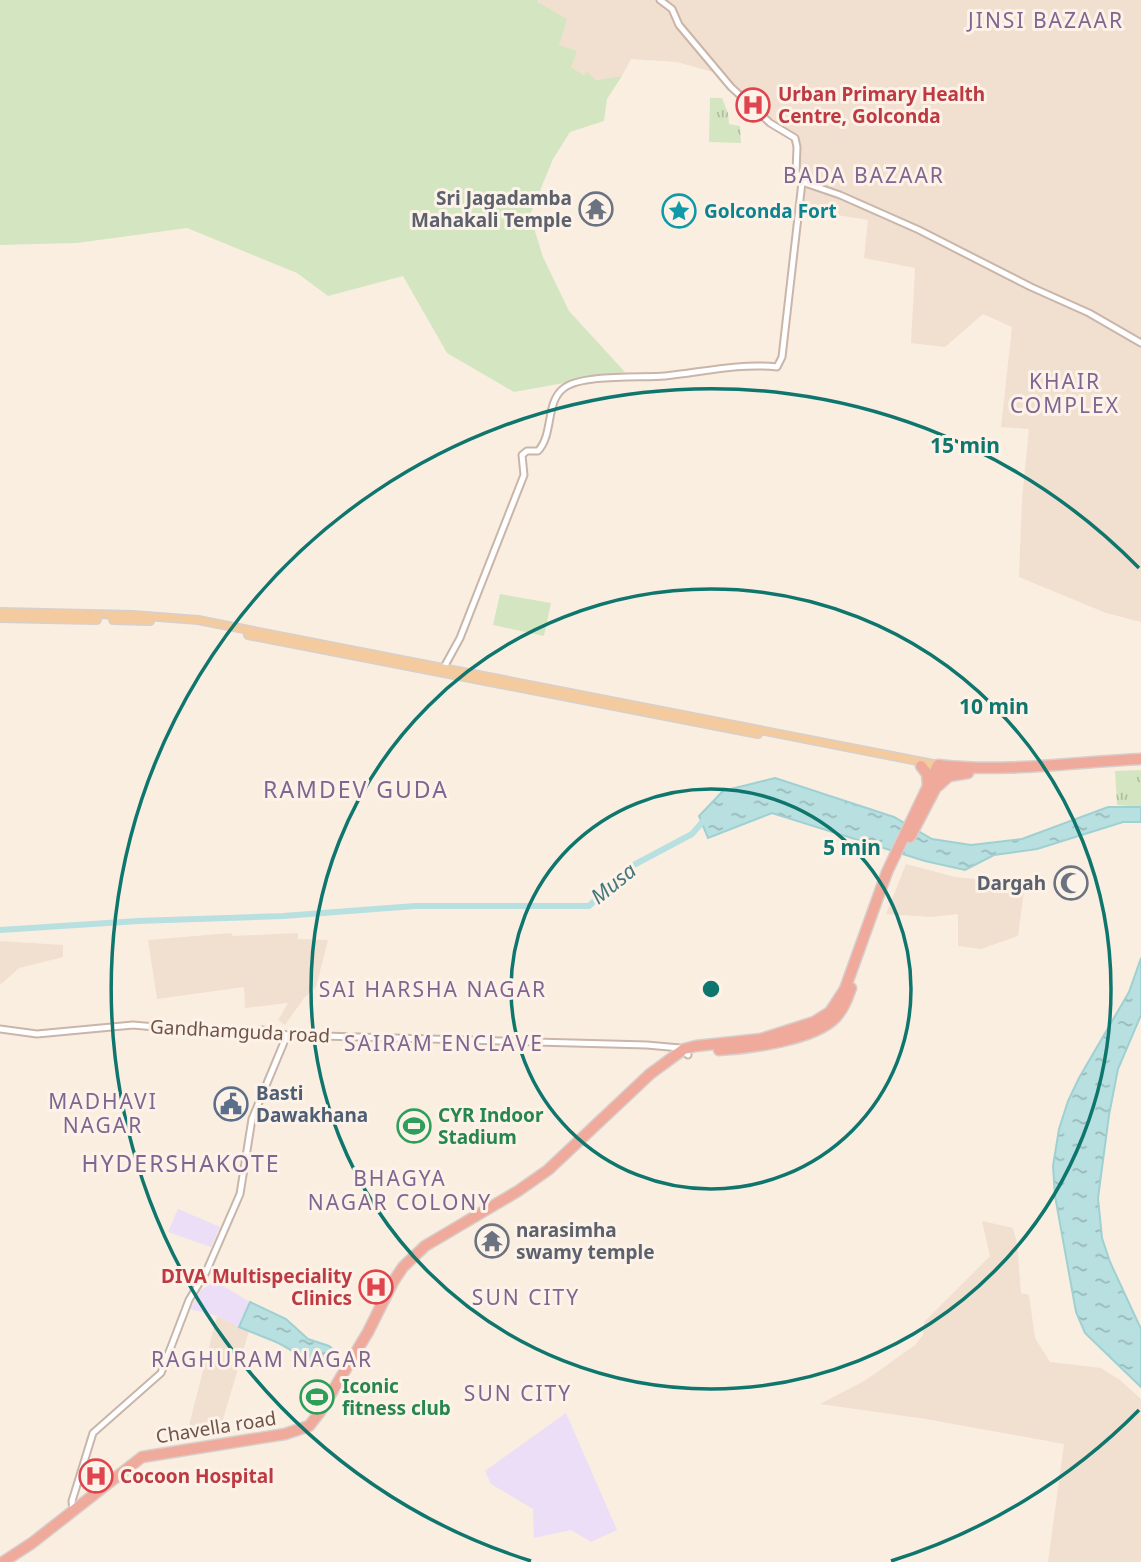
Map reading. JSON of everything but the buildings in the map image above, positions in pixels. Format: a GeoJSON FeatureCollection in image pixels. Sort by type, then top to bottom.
{"type":"FeatureCollection","features":[{"type":"Feature","properties":{"kind":"highway"},"geometry":{"type":"LineString","coordinates":[[940,770],[1141,759]]}},
{"type":"Feature","properties":{"kind":"highway"},"geometry":{"type":"LineString","coordinates":[[921,766],[932,787],[949,776],[983,772],[1141,765]]}},
{"type":"Feature","properties":{"kind":"highway"},"geometry":{"type":"LineString","coordinates":[[940,770],[983,772]]}},
{"type":"Feature","properties":{"kind":"highway","name":"Chavella road"},"geometry":{"type":"LineString","coordinates":[[3,1562],[17,1557],[135,1461],[150,1454],[285,1434],[309,1426],[368,1332],[393,1282],[412,1257],[449,1230],[518,1191],[548,1170],[650,1074],[686,1052],[761,1039],[814,1022],[830,1012],[845,989],[892,869],[940,770]]}},
{"type":"Feature","properties":{"kind":"main road"},"geometry":{"type":"LineString","coordinates":[[0,612],[173,617],[940,770]]}},
{"type":"Feature","properties":{"kind":"main road"},"geometry":{"type":"LineString","coordinates":[[0,618],[173,622],[448,671],[940,770]]}},
{"type":"Feature","properties":{"kind":"street"},"geometry":{"type":"LineString","coordinates":[[660,0],[671,9],[679,25],[731,87],[770,124],[796,138],[796,173],[802,182],[840,195],[919,230],[1089,313],[1141,343]]}},
{"type":"Feature","properties":{"kind":"street"},"geometry":{"type":"LineString","coordinates":[[448,671],[450,656],[524,475],[523,455],[541,447],[547,435],[555,401],[563,388],[588,380],[664,376],[752,365],[777,367],[782,357],[802,182]]}},
{"type":"Feature","properties":{"kind":"street","name":"Gandhamguda road"},"geometry":{"type":"LineString","coordinates":[[0,1029],[45,1034],[133,1026],[245,1035],[262,1030],[287,1035],[647,1045],[686,1052]]}},
{"type":"Feature","properties":{"kind":"street"},"geometry":{"type":"LineString","coordinates":[[74,1512],[72,1501],[93,1433],[155,1378],[166,1363],[181,1320],[206,1272],[240,1194],[252,1119],[287,1035]]}},
{"type":"Feature","properties":{"kind":"shaded area"},"geometry":{"type":"Polygon","coordinates":[[[538,0],[1141,0],[1141,622],[1106,613],[1019,577],[1022,499],[1029,429],[1001,427],[1012,327],[983,314],[945,347],[911,343],[915,268],[864,258],[868,220],[801,209],[805,182],[797,172],[800,139],[795,133],[776,123],[723,75],[677,62],[631,59],[622,76],[596,80],[585,75],[570,67],[538,0]]]}},
{"type":"Feature","properties":{"kind":"shaded area"},"geometry":{"type":"Polygon","coordinates":[[[906,864],[955,877],[1007,882],[1026,876],[1018,936],[981,949],[958,946],[958,914],[931,917],[886,914],[906,864]]]}},
{"type":"Feature","properties":{"kind":"shaded area"},"geometry":{"type":"Polygon","coordinates":[[[231,933],[233,936],[298,933],[298,939],[328,940],[316,987],[304,998],[285,1025],[278,1020],[288,1003],[245,1008],[244,987],[157,999],[148,940],[231,933]]]}},
{"type":"Feature","properties":{"kind":"shaded area"},"geometry":{"type":"Polygon","coordinates":[[[0,941],[63,945],[63,957],[19,968],[0,985],[0,941]]]}},
{"type":"Feature","properties":{"kind":"shaded area"},"geometry":{"type":"Polygon","coordinates":[[[178,1209],[220,1227],[211,1247],[168,1232],[178,1209]]]}},
{"type":"Feature","properties":{"kind":"shaded area"},"geometry":{"type":"Polygon","coordinates":[[[982,1221],[1013,1228],[1017,1243],[1021,1293],[1029,1295],[1035,1338],[1050,1362],[1101,1368],[1120,1380],[1141,1399],[1141,1562],[1048,1562],[1064,1444],[926,1419],[820,1404],[866,1380],[915,1345],[923,1335],[924,1322],[990,1256],[982,1221]]]}},
{"type":"Feature","properties":{"kind":"shaded area"},"geometry":{"type":"Polygon","coordinates":[[[215,1281],[250,1302],[239,1327],[217,1316],[190,1309],[201,1290],[215,1281]]]}},
{"type":"Feature","properties":{"kind":"shaded area"},"geometry":{"type":"Polygon","coordinates":[[[217,1316],[249,1331],[219,1433],[186,1437],[217,1316]]]}},
{"type":"Feature","properties":{"kind":"shaded area"},"geometry":{"type":"Polygon","coordinates":[[[566,1413],[617,1530],[591,1542],[571,1530],[534,1538],[533,1509],[491,1484],[485,1471],[566,1413]]]}},
{"type":"Feature","properties":{"kind":"green space"},"geometry":{"type":"Polygon","coordinates":[[[0,0],[538,0],[567,19],[559,45],[577,51],[571,67],[584,75],[587,72],[596,80],[622,76],[607,99],[604,121],[570,132],[553,159],[530,215],[543,257],[569,311],[625,372],[514,392],[447,353],[403,276],[328,296],[297,273],[187,228],[77,243],[0,245],[0,0]]]}},
{"type":"Feature","properties":{"kind":"green space"},"geometry":{"type":"Polygon","coordinates":[[[710,98],[722,98],[729,124],[740,126],[741,143],[709,142],[710,98]]]}},
{"type":"Feature","properties":{"kind":"green space"},"geometry":{"type":"Polygon","coordinates":[[[500,594],[551,603],[544,636],[493,625],[500,594]]]}},
{"type":"Feature","properties":{"kind":"green space"},"geometry":{"type":"Polygon","coordinates":[[[1141,770],[1141,807],[1117,805],[1115,771],[1141,770]]]}},
{"type":"Feature","properties":{"kind":"water"},"geometry":{"type":"Polygon","coordinates":[[[775,778],[894,817],[932,839],[971,845],[1022,839],[1108,807],[1141,807],[1141,822],[1123,822],[1037,849],[994,855],[965,870],[925,861],[772,813],[708,838],[699,816],[723,791],[775,778]]]}},
{"type":"Feature","properties":{"kind":"water"},"geometry":{"type":"Polygon","coordinates":[[[1141,958],[1141,1015],[1118,1069],[1098,1198],[1102,1238],[1110,1262],[1141,1329],[1141,1387],[1085,1333],[1076,1312],[1055,1196],[1053,1166],[1059,1129],[1068,1101],[1129,992],[1141,958]]]}},
{"type":"Feature","properties":{"kind":"water"},"geometry":{"type":"Polygon","coordinates":[[[250,1302],[286,1319],[308,1339],[329,1346],[335,1351],[335,1356],[325,1367],[239,1327],[250,1302]]]}},
{"type":"Feature","properties":{"kind":"waterway","name":"Musa"},"geometry":{"type":"LineString","coordinates":[[0,930],[138,921],[283,916],[415,906],[589,906],[630,867],[692,834],[705,819]]}},
{"type":"Feature","properties":{"kind":"place","name":"Urban Primary Health Centre, Golconda"},"geometry":{"type":"Point","coordinates":[753,105]}},
{"type":"Feature","properties":{"kind":"place","name":"Sri Jagadamba Mahakali Temple"},"geometry":{"type":"Point","coordinates":[596,209]}},
{"type":"Feature","properties":{"kind":"place","name":"Golconda Fort"},"geometry":{"type":"Point","coordinates":[679,211]}},
{"type":"Feature","properties":{"kind":"place","name":"Dargah"},"geometry":{"type":"Point","coordinates":[1071,883]}},
{"type":"Feature","properties":{"kind":"place","name":"Basti Dawakhana"},"geometry":{"type":"Point","coordinates":[231,1104]}},
{"type":"Feature","properties":{"kind":"place","name":"CYR Indoor Stadium"},"geometry":{"type":"Point","coordinates":[414,1126]}},
{"type":"Feature","properties":{"kind":"place","name":"narasimha swamy temple"},"geometry":{"type":"Point","coordinates":[492,1241]}},
{"type":"Feature","properties":{"kind":"place","name":"DIVA Multispeciality Clinics"},"geometry":{"type":"Point","coordinates":[376,1287]}},
{"type":"Feature","properties":{"kind":"place","name":"Iconic fitness club"},"geometry":{"type":"Point","coordinates":[317,1397]}},
{"type":"Feature","properties":{"kind":"place","name":"Cocoon Hospital"},"geometry":{"type":"Point","coordinates":[96,1476]}},
{"type":"Feature","properties":{"kind":"district","name":"JINSI BAZAAR"},"geometry":{"type":"Point","coordinates":[1046,20]}},
{"type":"Feature","properties":{"kind":"district","name":"BADA BAZAAR"},"geometry":{"type":"Point","coordinates":[864,175]}},
{"type":"Feature","properties":{"kind":"district","name":"KHAIR COMPLEX"},"geometry":{"type":"Point","coordinates":[1065,393]}},
{"type":"Feature","properties":{"kind":"district","name":"RAMDEV GUDA"},"geometry":{"type":"Point","coordinates":[356,789]}},
{"type":"Feature","properties":{"kind":"district","name":"SAI HARSHA NAGAR"},"geometry":{"type":"Point","coordinates":[433,989]}},
{"type":"Feature","properties":{"kind":"district","name":"SAIRAM ENCLAVE"},"geometry":{"type":"Point","coordinates":[444,1043]}},
{"type":"Feature","properties":{"kind":"district","name":"MADHAVI NAGAR"},"geometry":{"type":"Point","coordinates":[103,1113]}},
{"type":"Feature","properties":{"kind":"district","name":"HYDERSHAKOTE"},"geometry":{"type":"Point","coordinates":[181,1163]}},
{"type":"Feature","properties":{"kind":"district","name":"BHAGYA NAGAR COLONY"},"geometry":{"type":"Point","coordinates":[400,1190]}},
{"type":"Feature","properties":{"kind":"district","name":"SUN CITY"},"geometry":{"type":"Point","coordinates":[526,1297]}},
{"type":"Feature","properties":{"kind":"district","name":"RAGHURAM NAGAR"},"geometry":{"type":"Point","coordinates":[262,1359]}},
{"type":"Feature","properties":{"kind":"district","name":"SUN CITY"},"geometry":{"type":"Point","coordinates":[518,1393]}}]}
